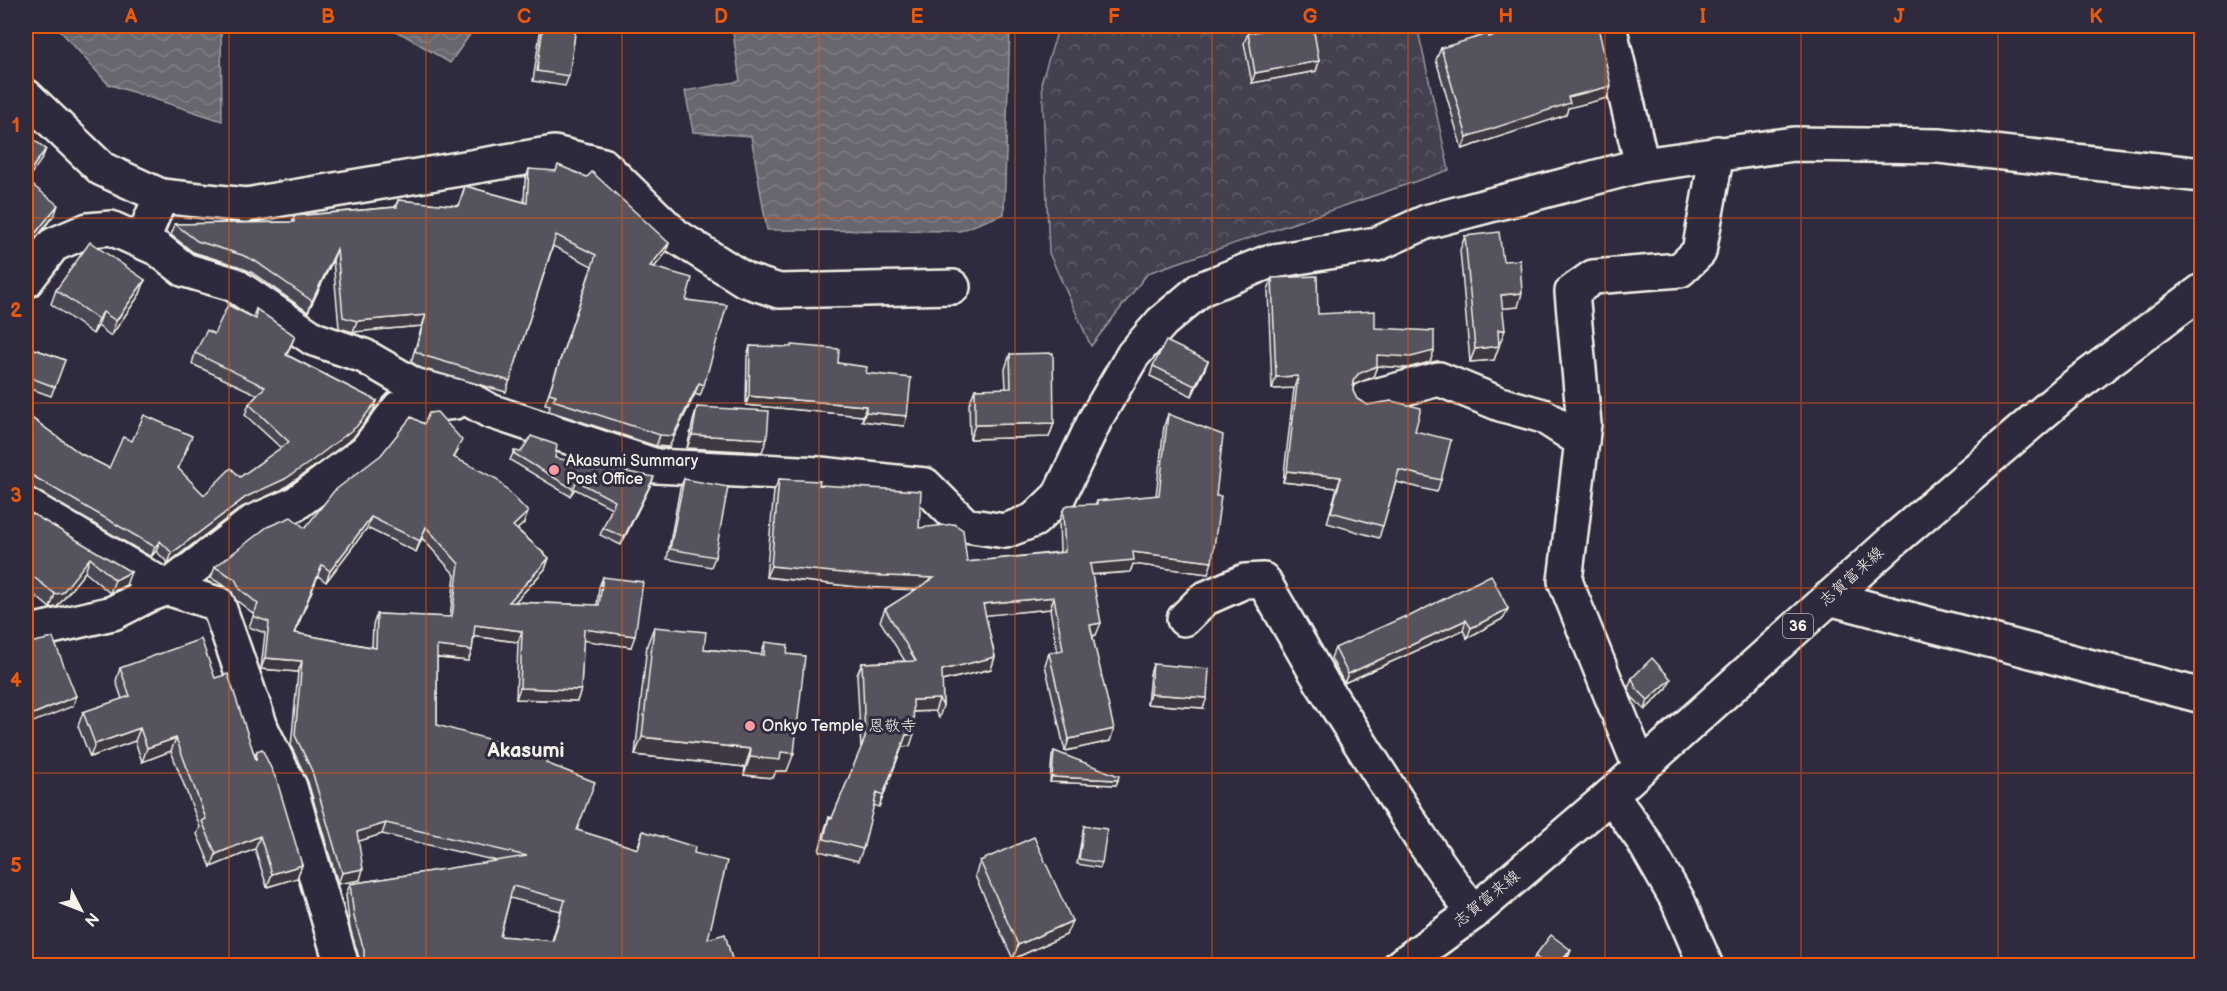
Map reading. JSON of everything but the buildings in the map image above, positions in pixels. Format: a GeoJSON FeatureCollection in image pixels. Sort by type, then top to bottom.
{"type":"FeatureCollection","features":[{"type":"Feature","properties":{"kind":"street"},"geometry":{"type":"LineString","coordinates":[[1609,26],[1642,165]]}},
{"type":"Feature","properties":{"kind":"street"},"geometry":{"type":"LineString","coordinates":[[26,96],[102,169],[161,196],[246,205],[554,153],[603,165],[676,236],[745,280],[779,291],[953,287]]}},
{"type":"Feature","properties":{"kind":"street"},"geometry":{"type":"LineString","coordinates":[[26,281],[53,245],[88,230],[111,228],[158,249],[185,270],[233,284],[314,339],[364,356],[414,385],[470,400],[490,411],[656,466],[820,474],[925,485],[965,525],[1005,531],[1034,520],[1059,496],[1095,420],[1133,355],[1162,322],[1201,289],[1268,262],[1377,244],[1426,222],[1642,165],[1794,144],[1939,146],[2202,175]]}},
{"type":"Feature","properties":{"kind":"street"},"geometry":{"type":"LineString","coordinates":[[1640,767],[1564,581],[1584,424],[1572,292],[1593,277],[1680,270],[1699,252],[1717,153]]}},
{"type":"Feature","properties":{"kind":"street"},"geometry":{"type":"LineString","coordinates":[[142,241],[161,196]]}},
{"type":"Feature","properties":{"kind":"street","name":"志賀富来線"},"geometry":{"type":"LineString","coordinates":[[1400,966],[1473,913],[1611,795],[1829,598],[2068,391],[2202,291]]}},
{"type":"Feature","properties":{"kind":"street"},"geometry":{"type":"LineString","coordinates":[[1367,398],[1439,379],[1500,404],[1543,416],[1582,441]]}},
{"type":"Feature","properties":{"kind":"street"},"geometry":{"type":"LineString","coordinates":[[26,633],[113,613],[166,588],[253,522],[295,504],[366,451],[399,408],[470,400]]}},
{"type":"Feature","properties":{"kind":"street"},"geometry":{"type":"LineString","coordinates":[[26,505],[166,588],[218,604],[262,730],[290,787],[342,966]]}},
{"type":"Feature","properties":{"kind":"street"},"geometry":{"type":"LineString","coordinates":[[1184,619],[1204,599],[1245,581],[1263,580],[1322,683],[1420,837],[1473,913]]}},
{"type":"Feature","properties":{"kind":"street"},"geometry":{"type":"LineString","coordinates":[[1829,598],[2202,696]]}},
{"type":"Feature","properties":{"kind":"street"},"geometry":{"type":"LineString","coordinates":[[1611,795],[1643,840],[1678,901],[1706,966]]}},
{"type":"Feature","properties":{"kind":"green space"},"geometry":{"type":"Polygon","coordinates":[[[1059,26],[1417,26],[1449,170],[1148,273],[1091,346],[1049,253],[1042,80],[1059,26]]]}},
{"type":"Feature","properties":{"kind":"water"},"geometry":{"type":"Polygon","coordinates":[[[56,26],[221,26],[222,121],[108,84],[56,26]]]}},
{"type":"Feature","properties":{"kind":"water"},"geometry":{"type":"Polygon","coordinates":[[[381,26],[476,26],[450,63],[404,35],[381,26]]]}},
{"type":"Feature","properties":{"kind":"water"},"geometry":{"type":"Polygon","coordinates":[[[732,26],[1010,26],[1004,214],[960,231],[767,230],[751,136],[693,132],[685,91],[740,81],[732,26]]]}},
{"type":"Feature","properties":{"kind":"place","name":"Akasumi Summary Post Office"},"geometry":{"type":"Point","coordinates":[554,470]}},
{"type":"Feature","properties":{"kind":"place","name":"Onkyo Temple 恩敬寺"},"geometry":{"type":"Point","coordinates":[750,726]}},
{"type":"Feature","properties":{"kind":"district","name":"Akasumi"},"geometry":{"type":"Point","coordinates":[526,751]}}]}
